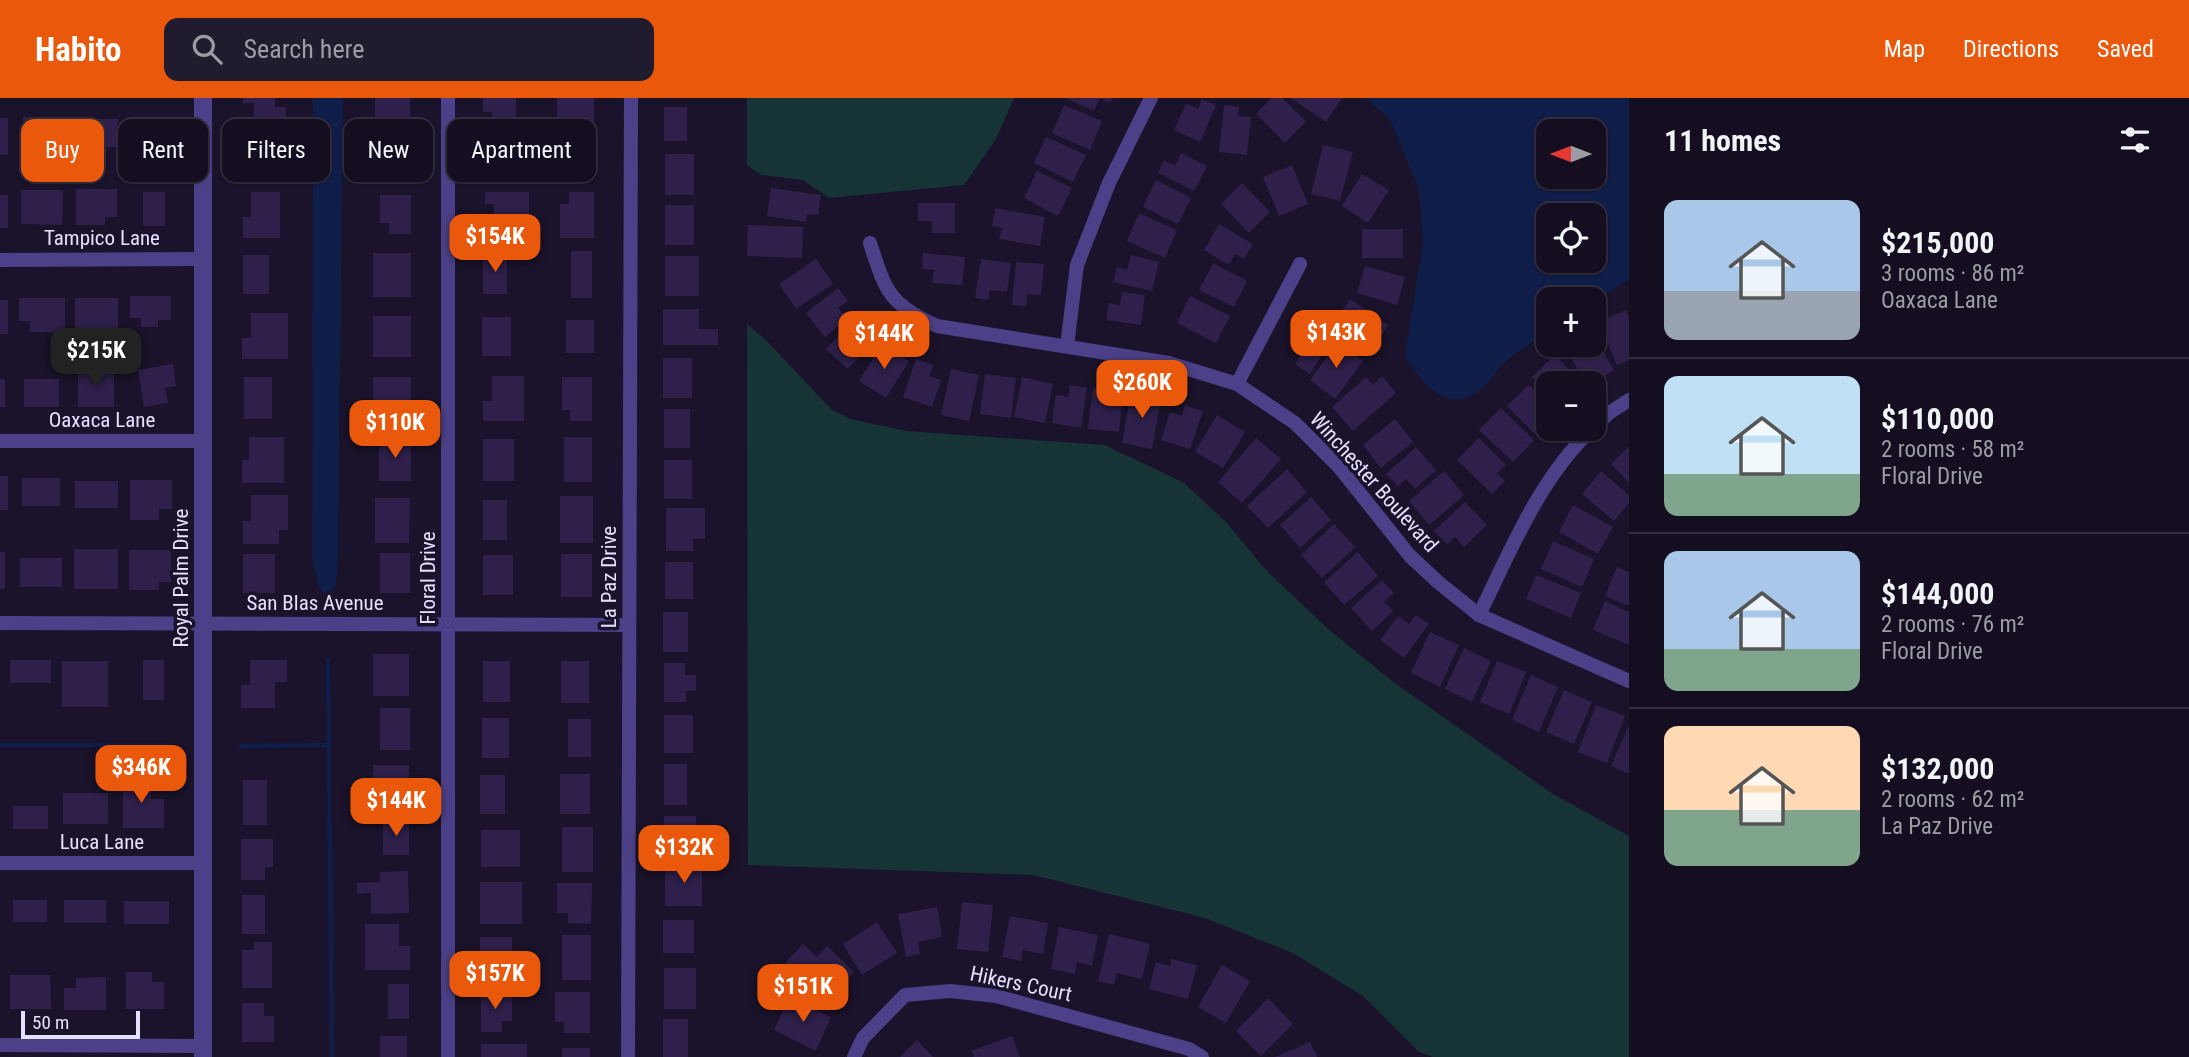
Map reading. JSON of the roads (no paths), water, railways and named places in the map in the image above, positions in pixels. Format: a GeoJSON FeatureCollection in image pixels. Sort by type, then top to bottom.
{"type":"FeatureCollection","features":[{"type":"Feature","properties":{"kind":"street","name":"Royal Palm Drive"},"geometry":{"type":"LineString","coordinates":[[203,98],[203,1051]]}},
{"type":"Feature","properties":{"kind":"street","name":"Floral Drive"},"geometry":{"type":"LineString","coordinates":[[448,98],[448,1057]]}},
{"type":"Feature","properties":{"kind":"street","name":"La Paz Drive"},"geometry":{"type":"LineString","coordinates":[[628,1057],[631,98]]}},
{"type":"Feature","properties":{"kind":"street"},"geometry":{"type":"LineString","coordinates":[[1067,346],[1077,265],[1109,183],[1151,98]]}},
{"type":"Feature","properties":{"kind":"street","name":"Winchester Boulevard"},"geometry":{"type":"LineString","coordinates":[[870,243],[885,288],[897,303],[911,314],[937,326],[1169,363],[1237,384],[1294,423],[1339,467],[1410,556],[1438,583],[1479,615],[1629,681]]}},
{"type":"Feature","properties":{"kind":"street","name":"Tampico Lane"},"geometry":{"type":"LineString","coordinates":[[0,260],[204,259]]}},
{"type":"Feature","properties":{"kind":"street"},"geometry":{"type":"LineString","coordinates":[[1237,384],[1300,264]]}},
{"type":"Feature","properties":{"kind":"street"},"geometry":{"type":"LineString","coordinates":[[1606,416],[1629,400]]}},
{"type":"Feature","properties":{"kind":"street","name":"Oaxaca Lane"},"geometry":{"type":"LineString","coordinates":[[0,441],[204,441]]}},
{"type":"Feature","properties":{"kind":"street"},"geometry":{"type":"LineString","coordinates":[[1479,615],[1528,515],[1550,478],[1579,441]]}},
{"type":"Feature","properties":{"kind":"street","name":"San Blas Avenue"},"geometry":{"type":"LineString","coordinates":[[0,623],[629,625]]}},
{"type":"Feature","properties":{"kind":"street","name":"Luca Lane"},"geometry":{"type":"LineString","coordinates":[[0,863],[204,863]]}},
{"type":"Feature","properties":{"kind":"street","name":"Hikers Court"},"geometry":{"type":"LineString","coordinates":[[854,1057],[863,1038],[905,995],[950,991],[996,996],[1084,1019],[1189,1049],[1202,1057]]}},
{"type":"Feature","properties":{"kind":"street"},"geometry":{"type":"LineString","coordinates":[[0,1045],[203,1051]]}},
{"type":"Feature","properties":{"kind":"water"},"geometry":{"type":"Polygon","coordinates":[[[313,98],[343,98],[338,556],[336,586],[331,593],[325,595],[319,588],[312,559],[313,182],[330,182],[330,119],[313,119],[313,98]]]}},
{"type":"Feature","properties":{"kind":"water"},"geometry":{"type":"Polygon","coordinates":[[[1366,98],[1629,98],[1629,280],[1606,294],[1606,287],[1536,287],[1536,341],[1509,359],[1482,389],[1466,398],[1455,399],[1435,392],[1426,385],[1405,356],[1423,242],[1419,190],[1390,120],[1366,98]]]}},
{"type":"Feature","properties":{"kind":"waterway"},"geometry":{"type":"LineString","coordinates":[[328,660],[332,1057]]}},
{"type":"Feature","properties":{"kind":"waterway"},"geometry":{"type":"LineString","coordinates":[[0,745],[168,745]]}},
{"type":"Feature","properties":{"kind":"waterway"},"geometry":{"type":"LineString","coordinates":[[241,746],[329,745]]}}]}
